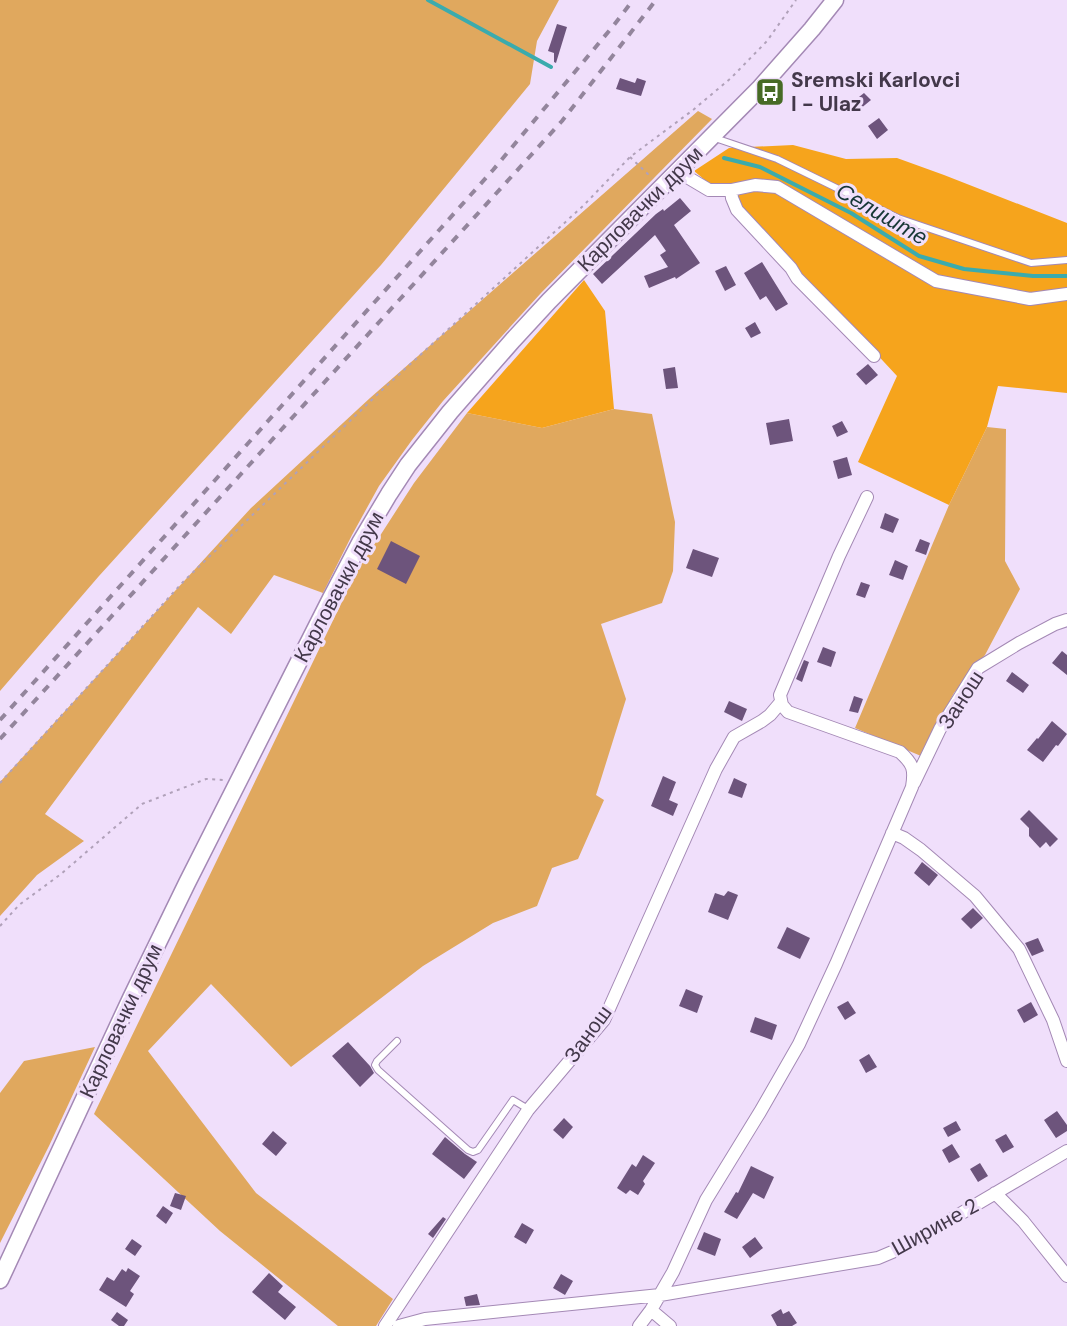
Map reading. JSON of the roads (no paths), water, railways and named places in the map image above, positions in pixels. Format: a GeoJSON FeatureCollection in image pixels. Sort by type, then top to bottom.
{"type":"FeatureCollection","features":[{"type":"Feature","properties":{"kind":"main road","name":"Карловачки друм"},"geometry":{"type":"LineString","coordinates":[[0,1280],[131,998],[238,781],[361,541],[408,465],[450,412],[527,324],[759,89],[835,0]]}},
{"type":"Feature","properties":{"kind":"street"},"geometry":{"type":"LineString","coordinates":[[677,171],[709,190],[731,190],[755,185],[777,187],[936,281],[1030,299],[1067,294]]}},
{"type":"Feature","properties":{"kind":"street"},"geometry":{"type":"LineString","coordinates":[[731,190],[737,210],[798,278],[874,356]]}},
{"type":"Feature","properties":{"kind":"street"},"geometry":{"type":"LineString","coordinates":[[867,497],[782,688],[781,702],[788,712],[900,752],[910,761],[914,774],[912,787]]}},
{"type":"Feature","properties":{"kind":"street","name":"Занош"},"geometry":{"type":"LineString","coordinates":[[639,1326],[651,1311],[673,1272],[706,1200],[799,1044],[912,787],[940,729],[978,668],[1019,643],[1067,620]]}},
{"type":"Feature","properties":{"kind":"street","name":"Занош"},"geometry":{"type":"LineString","coordinates":[[392,1326],[528,1110],[604,1020],[716,769],[734,737],[762,721],[781,702]]}},
{"type":"Feature","properties":{"kind":"street"},"geometry":{"type":"LineString","coordinates":[[892,833],[921,850],[975,896],[1019,949],[1053,1020],[1067,1061]]}},
{"type":"Feature","properties":{"kind":"street"},"geometry":{"type":"LineString","coordinates":[[995,1193],[1067,1151]]}},
{"type":"Feature","properties":{"kind":"street","name":"Ширине 2"},"geometry":{"type":"LineString","coordinates":[[392,1326],[425,1319],[660,1295],[878,1258],[904,1247],[995,1193],[1023,1221],[1067,1276]]}},
{"type":"Feature","properties":{"kind":"street"},"geometry":{"type":"LineString","coordinates":[[651,1311],[670,1326]]}},
{"type":"Feature","properties":{"kind":"lane"},"geometry":{"type":"LineString","coordinates":[[712,137],[777,159],[898,218],[1031,263],[1067,260]]}},
{"type":"Feature","properties":{"kind":"lane"},"geometry":{"type":"LineString","coordinates":[[397,1041],[377,1061],[375,1065],[378,1070],[468,1150],[473,1152],[478,1150],[513,1100],[528,1110]]}},
{"type":"Feature","properties":{"kind":"waterway","name":"Селиште"},"geometry":{"type":"LineString","coordinates":[[428,0],[551,67]]}},
{"type":"Feature","properties":{"kind":"waterway","name":"Селиште"},"geometry":{"type":"LineString","coordinates":[[724,158],[760,167],[851,213],[919,256],[964,269],[1033,276],[1067,276]]}},
{"type":"Feature","properties":{"kind":"railway"},"geometry":{"type":"LineString","coordinates":[[0,720],[493,170],[633,0]]}},
{"type":"Feature","properties":{"kind":"railway"},"geometry":{"type":"LineString","coordinates":[[0,739],[562,121],[656,0]]}},
{"type":"Feature","properties":{"kind":"place","name":"Sremski Karlovci I - Ulaz"},"geometry":{"type":"Point","coordinates":[770,92]}}]}
